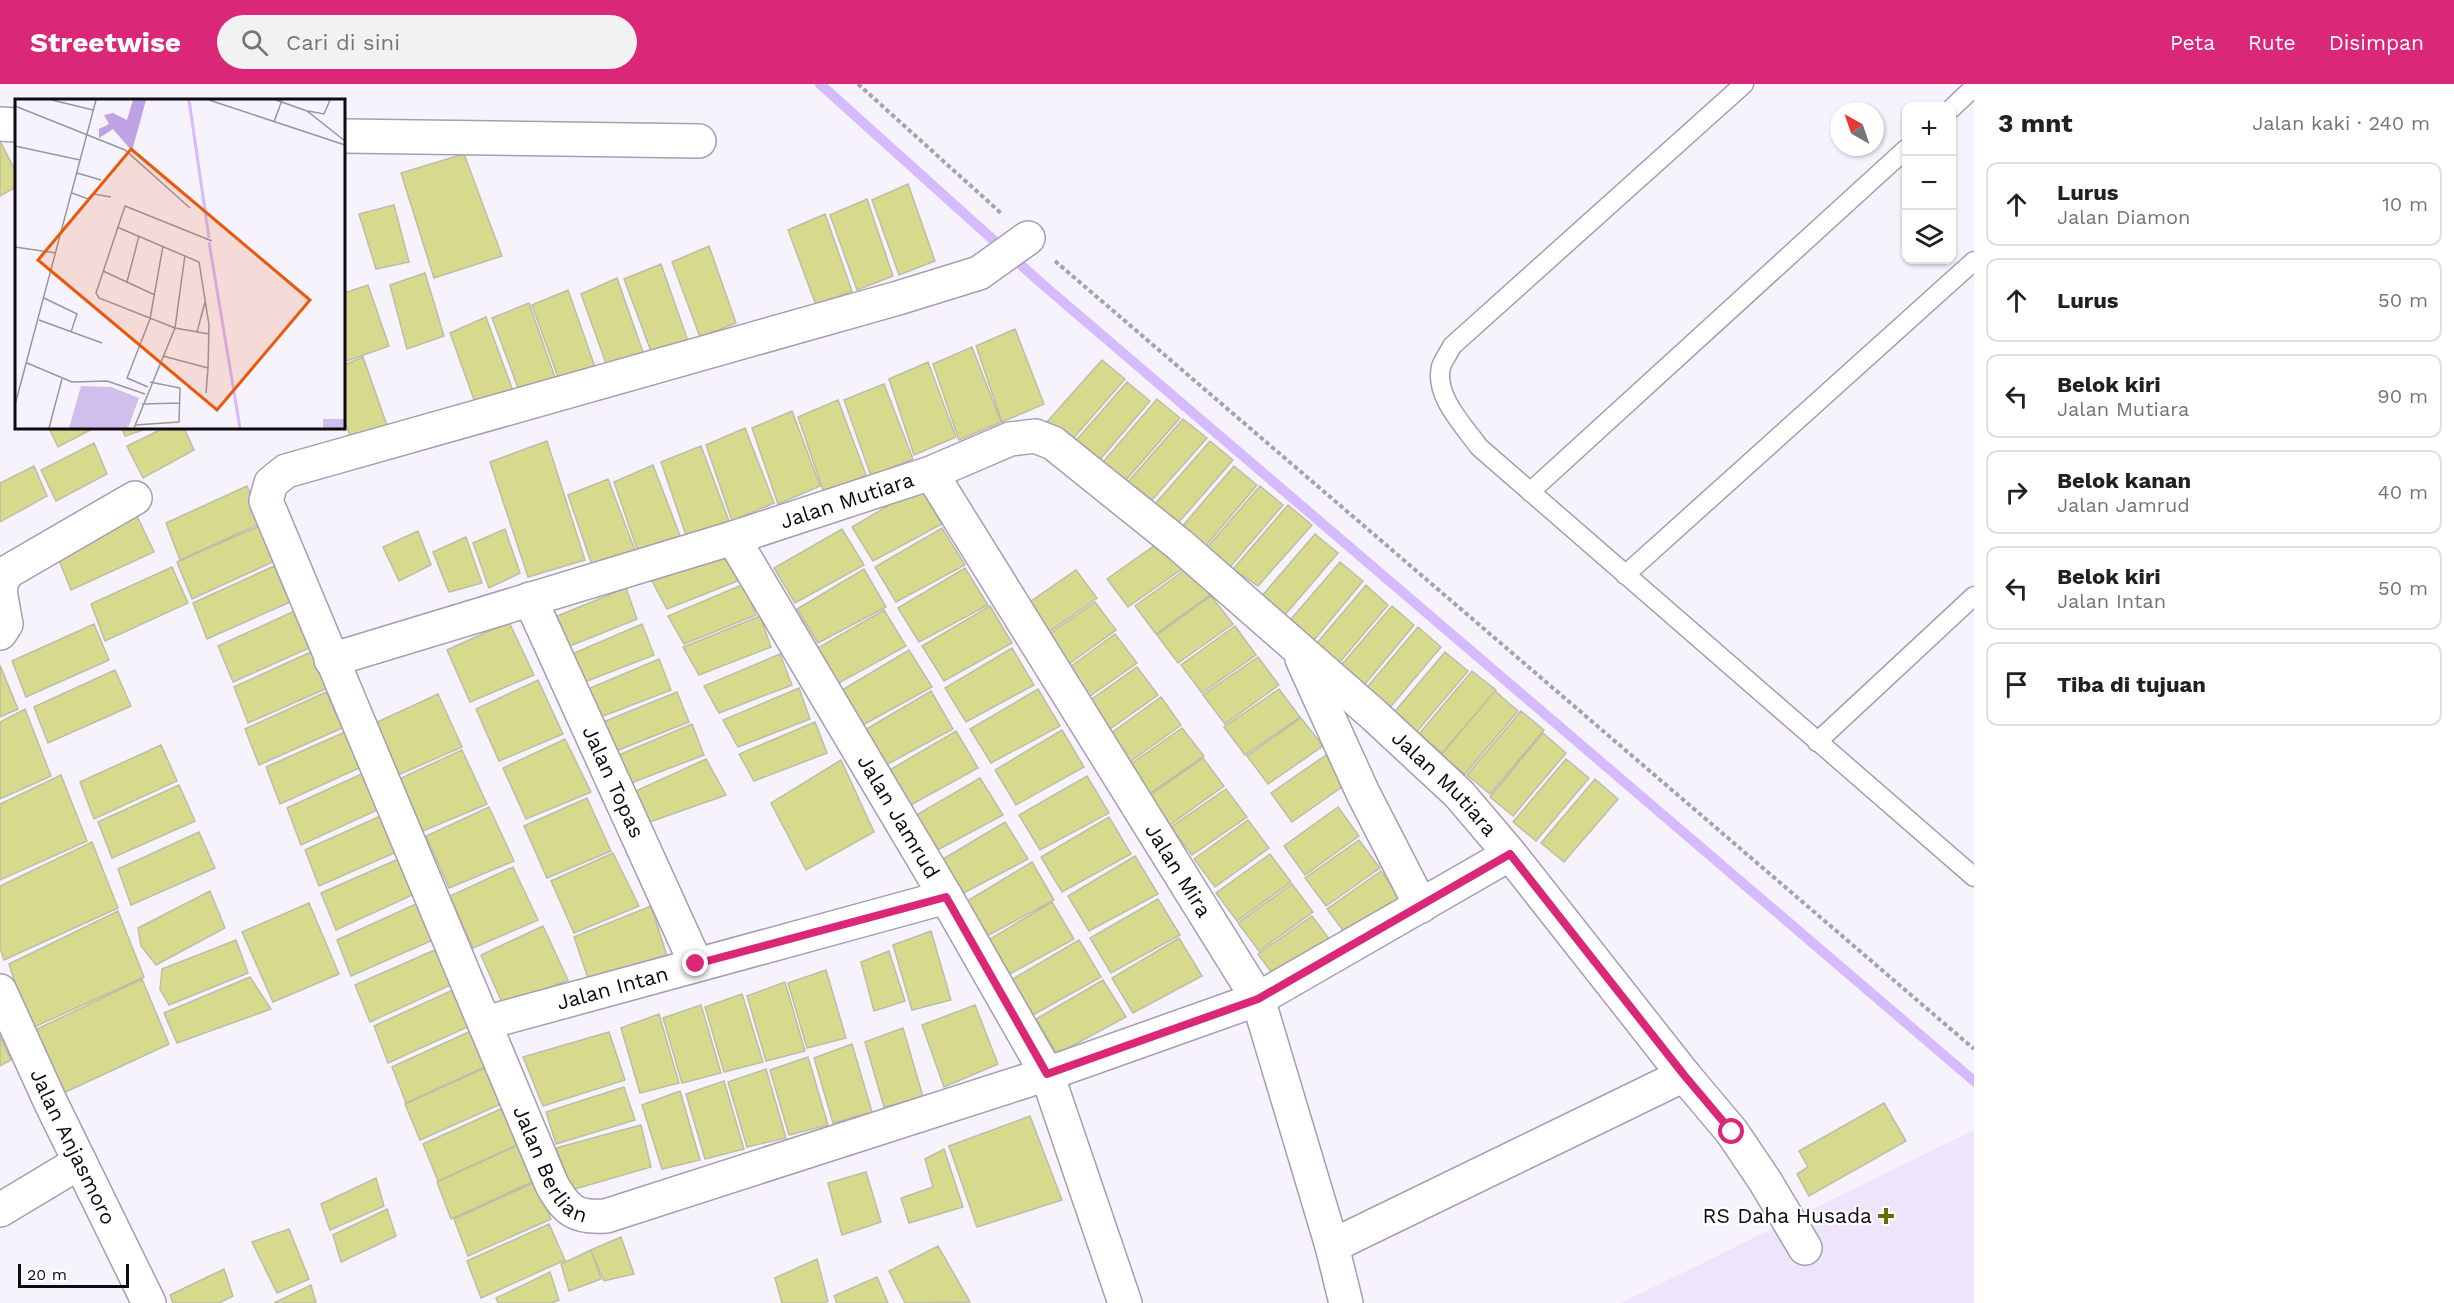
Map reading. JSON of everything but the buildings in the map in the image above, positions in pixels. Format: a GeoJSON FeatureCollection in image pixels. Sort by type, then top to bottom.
{"type":"FeatureCollection","features":[{"type":"Feature","properties":{"kind":"street"},"geometry":{"type":"LineString","coordinates":[[0,124],[15,125]]}},
{"type":"Feature","properties":{"kind":"street"},"geometry":{"type":"LineString","coordinates":[[357,136],[699,141]]}},
{"type":"Feature","properties":{"kind":"street","name":"Jalan Berlian"},"geometry":{"type":"LineString","coordinates":[[1025,240],[979,273],[286,471],[271,483],[266,501],[552,1185],[560,1199],[573,1212],[588,1217],[606,1216],[1047,1074]]}},
{"type":"Feature","properties":{"kind":"street","name":"Jalan Mutiara"},"geometry":{"type":"LineString","coordinates":[[331,660],[733,538],[931,473],[1010,439],[1035,436],[1053,443],[1180,545],[1297,650],[1374,715],[1459,794],[1510,854],[1258,999],[1047,1074]]}},
{"type":"Feature","properties":{"kind":"street","name":"Jalan Mira"},"geometry":{"type":"LineString","coordinates":[[931,473],[1258,999],[1332,1246],[1346,1303]]}},
{"type":"Feature","properties":{"kind":"street"},"geometry":{"type":"LineString","coordinates":[[0,633],[6,624],[0,590],[3,578],[9,571],[135,498]]}},
{"type":"Feature","properties":{"kind":"street","name":"Jalan Jamrud"},"geometry":{"type":"LineString","coordinates":[[733,538],[946,897],[1047,1074],[1125,1303]]}},
{"type":"Feature","properties":{"kind":"street","name":"Jalan Topas"},"geometry":{"type":"LineString","coordinates":[[530,599],[696,964]]}},
{"type":"Feature","properties":{"kind":"street","name":"Jalan Mutiara"},"geometry":{"type":"LineString","coordinates":[[1297,650],[1363,793],[1421,906]]}},
{"type":"Feature","properties":{"kind":"street"},"geometry":{"type":"LineString","coordinates":[[1510,854],[1684,1075],[1732,1132],[1765,1180],[1805,1248]]}},
{"type":"Feature","properties":{"kind":"street","name":"Jalan Intan"},"geometry":{"type":"LineString","coordinates":[[485,1023],[946,897]]}},
{"type":"Feature","properties":{"kind":"street","name":"Jalan Anjasmoro"},"geometry":{"type":"LineString","coordinates":[[0,991],[149,1303]]}},
{"type":"Feature","properties":{"kind":"street"},"geometry":{"type":"LineString","coordinates":[[1332,1246],[1684,1075]]}},
{"type":"Feature","properties":{"kind":"street"},"geometry":{"type":"LineString","coordinates":[[0,1210],[80,1162]]}},
{"type":"Feature","properties":{"kind":"lane"},"geometry":{"type":"LineString","coordinates":[[1744,84],[1452,346],[1441,366],[1440,381],[1446,399],[1479,447],[1974,878]]}},
{"type":"Feature","properties":{"kind":"lane"},"geometry":{"type":"LineString","coordinates":[[1956,104],[1974,87]]}},
{"type":"Feature","properties":{"kind":"lane"},"geometry":{"type":"LineString","coordinates":[[1530,492],[1902,153]]}},
{"type":"Feature","properties":{"kind":"lane"},"geometry":{"type":"LineString","coordinates":[[1625,575],[1974,261]]}},
{"type":"Feature","properties":{"kind":"lane"},"geometry":{"type":"LineString","coordinates":[[1817,742],[1974,596]]}},
{"type":"Feature","properties":{"kind":"path"},"geometry":{"type":"LineString","coordinates":[[858,84],[1025,240],[1974,1050]]}},
{"type":"Feature","properties":{"kind":"shaded area","name":"RS Daha Husada"},"geometry":{"type":"Polygon","coordinates":[[[1974,1130],[1974,1303],[1621,1303],[1974,1130]]]}},
{"type":"Feature","properties":{"kind":"waterway"},"geometry":{"type":"LineString","coordinates":[[820,84],[1041,283],[1974,1081]]}},
{"type":"Feature","properties":{"kind":"place","name":"RS Daha Husada"},"geometry":{"type":"Point","coordinates":[1886,1216]}},
{"type":"Feature","properties":{"kind":"route"},"geometry":{"type":"LineString","coordinates":[[696,964],[946,897],[1047,1074],[1258,999],[1510,854],[1684,1075],[1732,1132]]}}]}
